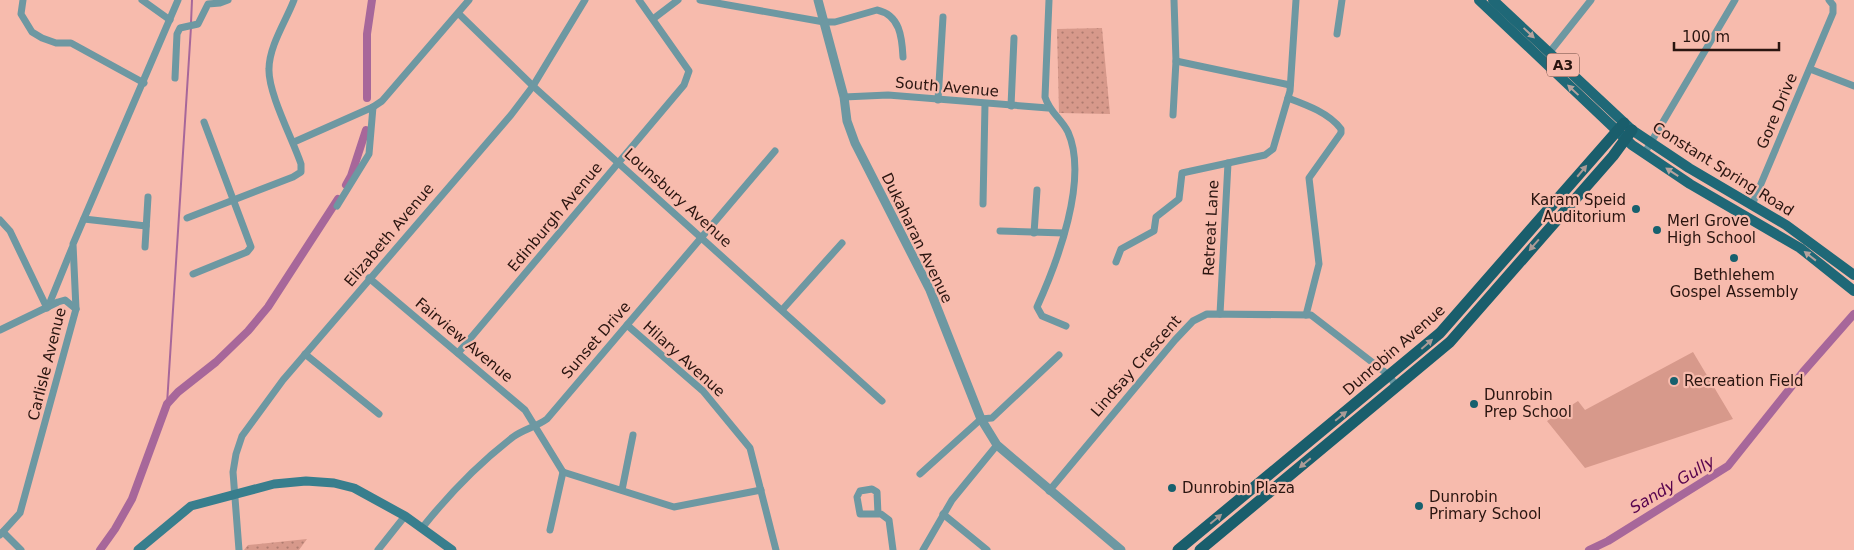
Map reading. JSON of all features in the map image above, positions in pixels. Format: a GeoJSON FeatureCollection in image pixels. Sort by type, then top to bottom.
{"type":"FeatureCollection","features":[{"type":"Feature","properties":{"kind":"highway","name":"Dunrobin Avenue"},"geometry":{"type":"LineString","coordinates":[[1178,550],[1440,333],[1624,131]]}},
{"type":"Feature","properties":{"kind":"highway","name":"Dunrobin Avenue"},"geometry":{"type":"LineString","coordinates":[[1200,550],[1450,342],[1624,131]]}},
{"type":"Feature","properties":{"kind":"main road","name":"Constant Spring Road"},"geometry":{"type":"LineString","coordinates":[[1479,0],[1624,131],[1652,143],[1688,168],[1808,240],[1854,275]]}},
{"type":"Feature","properties":{"kind":"main road","name":"Constant Spring Road"},"geometry":{"type":"LineString","coordinates":[[1493,0],[1549,53],[1644,154],[1690,184],[1779,234],[1851,289]]}},
{"type":"Feature","properties":{"kind":"main road"},"geometry":{"type":"LineString","coordinates":[[138,550],[191,506],[274,484],[306,481],[334,483],[354,488],[405,516],[452,550]]}},
{"type":"Feature","properties":{"kind":"street"},"geometry":{"type":"LineString","coordinates":[[23,0],[20,14],[32,32],[56,42],[71,43],[144,84]]}},
{"type":"Feature","properties":{"kind":"street"},"geometry":{"type":"LineString","coordinates":[[142,0],[170,20]]}},
{"type":"Feature","properties":{"kind":"street","name":"Carlisle Avenue"},"geometry":{"type":"LineString","coordinates":[[1,533],[20,513],[76,309],[73,244],[144,84],[178,0]]}},
{"type":"Feature","properties":{"kind":"street"},"geometry":{"type":"LineString","coordinates":[[175,78],[176,40],[180,28],[200,21],[208,4],[220,4],[228,0]]}},
{"type":"Feature","properties":{"kind":"street"},"geometry":{"type":"LineString","coordinates":[[187,218],[301,172],[302,164],[273,89],[269,68],[274,48],[294,0]]}},
{"type":"Feature","properties":{"kind":"street"},"geometry":{"type":"LineString","coordinates":[[294,142],[373,107],[382,100],[459,14],[469,0]]}},
{"type":"Feature","properties":{"kind":"street","name":"Elizabeth Avenue"},"geometry":{"type":"LineString","coordinates":[[240,550],[233,472],[242,436],[266,402],[305,354],[511,115],[533,86],[585,0]]}},
{"type":"Feature","properties":{"kind":"street","name":"Edinburgh Avenue"},"geometry":{"type":"LineString","coordinates":[[458,353],[684,84],[689,71],[639,0]]}},
{"type":"Feature","properties":{"kind":"street"},"geometry":{"type":"LineString","coordinates":[[653,19],[678,0]]}},
{"type":"Feature","properties":{"kind":"street"},"geometry":{"type":"LineString","coordinates":[[700,0],[824,22],[834,22],[877,10],[882,11],[895,21],[900,29],[902,57]]}},
{"type":"Feature","properties":{"kind":"street","name":"Dukaharan Avenue"},"geometry":{"type":"LineString","coordinates":[[818,0],[844,97],[847,121],[855,143],[930,290],[981,419],[997,445],[1049,491]]}},
{"type":"Feature","properties":{"kind":"street"},"geometry":{"type":"LineString","coordinates":[[1049,0],[1045,97],[1048,108],[1068,132],[1074,160],[1073,194],[1056,262],[1037,307],[1042,316],[1066,326]]}},
{"type":"Feature","properties":{"kind":"street"},"geometry":{"type":"LineString","coordinates":[[1174,0],[1176,61],[1174,115]]}},
{"type":"Feature","properties":{"kind":"street","name":"Retreat Lane"},"geometry":{"type":"LineString","coordinates":[[1220,314],[1228,164],[1265,155],[1273,150],[1290,85],[1296,0]]}},
{"type":"Feature","properties":{"kind":"street"},"geometry":{"type":"LineString","coordinates":[[1337,34],[1342,0]]}},
{"type":"Feature","properties":{"kind":"street"},"geometry":{"type":"LineString","coordinates":[[1549,53],[1592,0]]}},
{"type":"Feature","properties":{"kind":"street"},"geometry":{"type":"LineString","coordinates":[[1644,154],[1734,0]]}},
{"type":"Feature","properties":{"kind":"street","name":"Gore Drive"},"geometry":{"type":"LineString","coordinates":[[1752,205],[1833,13],[1833,5],[1829,0]]}},
{"type":"Feature","properties":{"kind":"street","name":"Lounsbury Avenue"},"geometry":{"type":"LineString","coordinates":[[459,14],[533,86],[882,401]]}},
{"type":"Feature","properties":{"kind":"street"},"geometry":{"type":"LineString","coordinates":[[938,100],[943,17]]}},
{"type":"Feature","properties":{"kind":"street"},"geometry":{"type":"LineString","coordinates":[[165,32],[176,40]]}},
{"type":"Feature","properties":{"kind":"street"},"geometry":{"type":"LineString","coordinates":[[1011,106],[1014,38]]}},
{"type":"Feature","properties":{"kind":"street"},"geometry":{"type":"LineString","coordinates":[[1176,61],[1290,85]]}},
{"type":"Feature","properties":{"kind":"street"},"geometry":{"type":"LineString","coordinates":[[1810,70],[1854,86]]}},
{"type":"Feature","properties":{"kind":"street","name":"South Avenue"},"geometry":{"type":"LineString","coordinates":[[844,97],[888,95],[1048,108]]}},
{"type":"Feature","properties":{"kind":"street"},"geometry":{"type":"LineString","coordinates":[[1288,98],[1308,105],[1325,115],[1341,129],[1341,133],[1309,178],[1319,264],[1306,315]]}},
{"type":"Feature","properties":{"kind":"street"},"geometry":{"type":"LineString","coordinates":[[983,204],[985,104]]}},
{"type":"Feature","properties":{"kind":"street"},"geometry":{"type":"LineString","coordinates":[[337,206],[369,154],[373,107]]}},
{"type":"Feature","properties":{"kind":"street"},"geometry":{"type":"LineString","coordinates":[[193,274],[247,252],[250,249],[250,244],[204,122]]}},
{"type":"Feature","properties":{"kind":"street","name":"Sunset Drive"},"geometry":{"type":"LineString","coordinates":[[422,528],[456,486],[514,437],[547,419],[775,151]]}},
{"type":"Feature","properties":{"kind":"street"},"geometry":{"type":"LineString","coordinates":[[1116,262],[1121,249],[1154,231],[1156,217],[1179,199],[1182,173],[1228,164]]}},
{"type":"Feature","properties":{"kind":"street"},"geometry":{"type":"LineString","coordinates":[[1034,233],[1037,190]]}},
{"type":"Feature","properties":{"kind":"street"},"geometry":{"type":"LineString","coordinates":[[145,247],[148,197]]}},
{"type":"Feature","properties":{"kind":"street"},"geometry":{"type":"LineString","coordinates":[[0,220],[10,231],[47,308]]}},
{"type":"Feature","properties":{"kind":"street"},"geometry":{"type":"LineString","coordinates":[[84,220],[146,226]]}},
{"type":"Feature","properties":{"kind":"street"},"geometry":{"type":"LineString","coordinates":[[1000,231],[1064,233]]}},
{"type":"Feature","properties":{"kind":"street"},"geometry":{"type":"LineString","coordinates":[[782,310],[842,243]]}},
{"type":"Feature","properties":{"kind":"street"},"geometry":{"type":"LineString","coordinates":[[47,308],[73,244]]}},
{"type":"Feature","properties":{"kind":"street","name":"Fairview Avenue"},"geometry":{"type":"LineString","coordinates":[[370,278],[525,410],[537,426],[563,472]]}},
{"type":"Feature","properties":{"kind":"street"},"geometry":{"type":"LineString","coordinates":[[0,330],[64,300],[76,309]]}},
{"type":"Feature","properties":{"kind":"street","name":"Lindsay Crescent"},"geometry":{"type":"LineString","coordinates":[[1049,491],[1129,392],[1193,321],[1207,314],[1306,315],[1316,318],[1390,376],[1396,387]]}},
{"type":"Feature","properties":{"kind":"street","name":"Hilary Avenue"},"geometry":{"type":"LineString","coordinates":[[627,325],[703,391],[729,420],[751,451],[776,550]]}},
{"type":"Feature","properties":{"kind":"street"},"geometry":{"type":"LineString","coordinates":[[305,354],[379,414]]}},
{"type":"Feature","properties":{"kind":"street"},"geometry":{"type":"LineString","coordinates":[[920,474],[981,419],[992,418],[1059,355]]}},
{"type":"Feature","properties":{"kind":"street"},"geometry":{"type":"LineString","coordinates":[[622,490],[632,435]]}},
{"type":"Feature","properties":{"kind":"street"},"geometry":{"type":"LineString","coordinates":[[923,550],[943,514],[973,473],[997,445]]}},
{"type":"Feature","properties":{"kind":"street"},"geometry":{"type":"LineString","coordinates":[[550,530],[563,472],[674,507],[761,490]]}},
{"type":"Feature","properties":{"kind":"street"},"geometry":{"type":"LineString","coordinates":[[1049,491],[1121,550]]}},
{"type":"Feature","properties":{"kind":"street"},"geometry":{"type":"LineString","coordinates":[[878,514],[884,515],[889,520],[893,550]]}},
{"type":"Feature","properties":{"kind":"street"},"geometry":{"type":"LineString","coordinates":[[943,514],[986,550]]}},
{"type":"Feature","properties":{"kind":"street"},"geometry":{"type":"LineString","coordinates":[[378,550],[405,516]]}},
{"type":"Feature","properties":{"kind":"street"},"geometry":{"type":"LineString","coordinates":[[1,533],[21,550]]}},
{"type":"Feature","properties":{"kind":"shaded area"},"geometry":{"type":"Polygon","coordinates":[[[1102,28],[1110,114],[1059,113],[1057,29],[1102,28]]]}},
{"type":"Feature","properties":{"kind":"shaded area","name":"Recreation Field"},"geometry":{"type":"Polygon","coordinates":[[[1693,352],[1733,419],[1585,468],[1547,421],[1578,401],[1585,410],[1693,352]]]}},
{"type":"Feature","properties":{"kind":"shaded area"},"geometry":{"type":"Polygon","coordinates":[[[307,539],[299,550],[244,550],[248,545],[307,539]]]}},
{"type":"Feature","properties":{"kind":"waterway"},"geometry":{"type":"LineString","coordinates":[[191,23],[192,0]]}},
{"type":"Feature","properties":{"kind":"waterway"},"geometry":{"type":"LineString","coordinates":[[367,98],[367,34],[372,0]]}},
{"type":"Feature","properties":{"kind":"waterway"},"geometry":{"type":"LineString","coordinates":[[167,404],[191,27]]}},
{"type":"Feature","properties":{"kind":"waterway"},"geometry":{"type":"LineString","coordinates":[[346,185],[351,176],[366,130]]}},
{"type":"Feature","properties":{"kind":"waterway"},"geometry":{"type":"LineString","coordinates":[[100,550],[115,529],[132,499],[167,404],[178,392],[216,362],[248,331],[268,307],[338,199]]}},
{"type":"Feature","properties":{"kind":"waterway","name":"Sandy Gully"},"geometry":{"type":"LineString","coordinates":[[1589,550],[1608,541],[1728,466],[1803,372],[1854,314]]}},
{"type":"Feature","properties":{"kind":"place","name":"Karam Speid Auditorium"},"geometry":{"type":"Point","coordinates":[1636,209]}},
{"type":"Feature","properties":{"kind":"place","name":"Merl Grove High School"},"geometry":{"type":"Point","coordinates":[1657,230]}},
{"type":"Feature","properties":{"kind":"place","name":"Bethlehem Gospel Assembly"},"geometry":{"type":"Point","coordinates":[1734,258]}},
{"type":"Feature","properties":{"kind":"place","name":"Recreation Field"},"geometry":{"type":"Point","coordinates":[1674,381]}},
{"type":"Feature","properties":{"kind":"place","name":"Dunrobin Prep School"},"geometry":{"type":"Point","coordinates":[1474,404]}},
{"type":"Feature","properties":{"kind":"place","name":"Dunrobin Plaza"},"geometry":{"type":"Point","coordinates":[1172,488]}},
{"type":"Feature","properties":{"kind":"place","name":"Dunrobin Primary School"},"geometry":{"type":"Point","coordinates":[1419,506]}}]}
